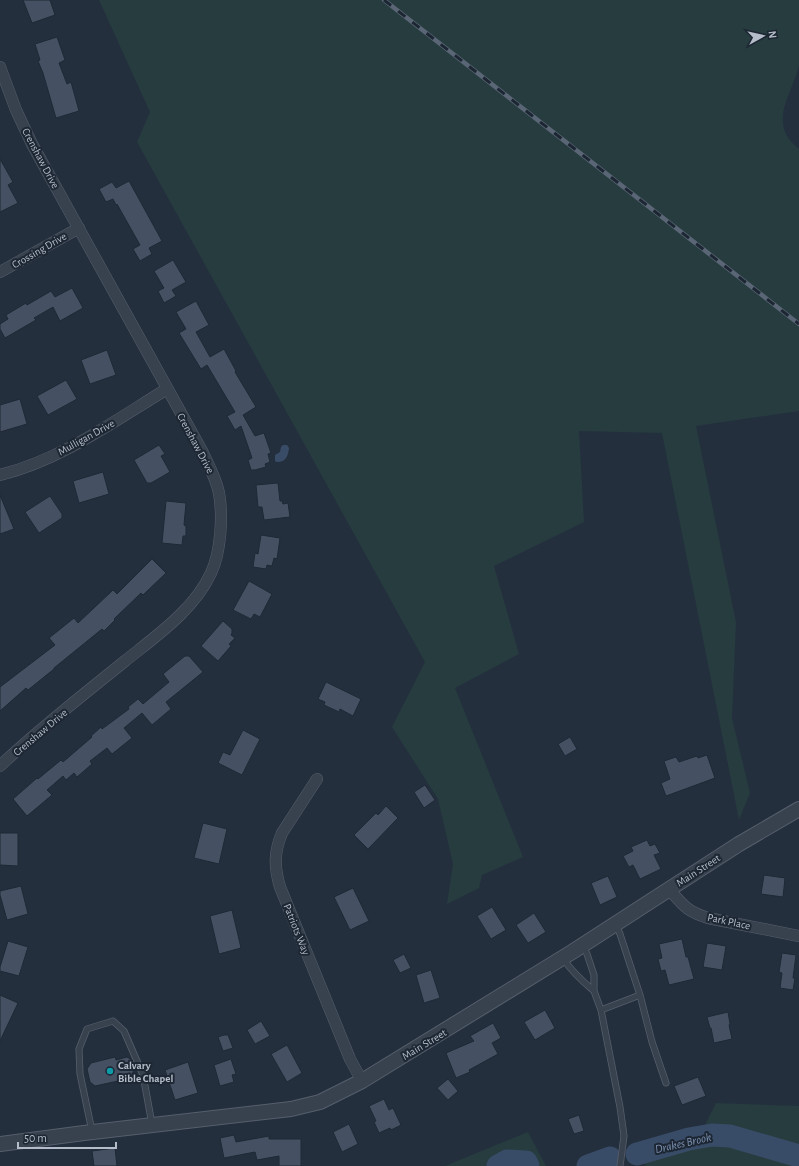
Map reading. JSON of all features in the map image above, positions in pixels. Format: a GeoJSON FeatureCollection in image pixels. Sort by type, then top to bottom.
{"type":"FeatureCollection","features":[{"type":"Feature","properties":{"kind":"street","name":"Crenshaw Drive"},"geometry":{"type":"LineString","coordinates":[[0,67],[16,110],[32,144],[202,451],[219,492],[221,512],[220,534],[211,572],[201,591],[186,610],[56,717],[0,766]]}},
{"type":"Feature","properties":{"kind":"street","name":"Crossing Drive"},"geometry":{"type":"LineString","coordinates":[[0,272],[79,228]]}},
{"type":"Feature","properties":{"kind":"street","name":"Mulligan Drive"},"geometry":{"type":"LineString","coordinates":[[0,475],[45,459],[80,442],[167,390]]}},
{"type":"Feature","properties":{"kind":"street","name":"Patriots Way"},"geometry":{"type":"LineString","coordinates":[[317,779],[282,833],[276,854],[275,869],[280,887],[344,1045],[362,1081]]}},
{"type":"Feature","properties":{"kind":"street","name":"Main Street"},"geometry":{"type":"LineString","coordinates":[[0,1144],[152,1124],[276,1111],[312,1105],[328,1099],[362,1081],[563,958],[738,844],[799,809]]}},
{"type":"Feature","properties":{"kind":"street","name":"Park Place"},"geometry":{"type":"LineString","coordinates":[[669,889],[687,908],[708,918],[799,936]]}},
{"type":"Feature","properties":{"kind":"lane"},"geometry":{"type":"LineString","coordinates":[[615,924],[620,934],[640,995],[652,1042],[666,1083]]}},
{"type":"Feature","properties":{"kind":"lane"},"geometry":{"type":"LineString","coordinates":[[582,946],[588,954],[594,975],[594,991],[601,1010],[620,1107],[624,1136],[620,1166]]}},
{"type":"Feature","properties":{"kind":"lane"},"geometry":{"type":"LineString","coordinates":[[563,958],[581,980],[594,991]]}},
{"type":"Feature","properties":{"kind":"lane"},"geometry":{"type":"LineString","coordinates":[[601,1010],[640,995]]}},
{"type":"Feature","properties":{"kind":"lane"},"geometry":{"type":"LineString","coordinates":[[92,1132],[80,1074],[79,1049],[87,1029],[112,1021],[124,1031],[143,1075],[152,1124]]}},
{"type":"Feature","properties":{"kind":"green space"},"geometry":{"type":"Polygon","coordinates":[[[99,0],[799,0],[799,65],[787,98],[783,119],[784,129],[789,139],[799,149],[799,411],[696,426],[736,622],[732,718],[750,793],[739,820],[662,433],[579,431],[584,522],[494,566],[519,654],[455,688],[523,857],[482,875],[479,888],[447,904],[453,864],[438,799],[392,727],[425,662],[137,142],[150,112],[99,0]]]}},
{"type":"Feature","properties":{"kind":"green space"},"geometry":{"type":"Polygon","coordinates":[[[716,1103],[799,1106],[799,1166],[646,1166],[639,1156],[698,1139],[716,1103]]]}},
{"type":"Feature","properties":{"kind":"green space"},"geometry":{"type":"Polygon","coordinates":[[[528,1132],[546,1166],[445,1166],[528,1132]]]}},
{"type":"Feature","properties":{"kind":"water"},"geometry":{"type":"Polygon","coordinates":[[[283,445],[287,445],[289,448],[287,456],[283,461],[277,462],[275,461],[275,455],[280,452],[283,445]]]}},
{"type":"Feature","properties":{"kind":"building"},"geometry":{"type":"Polygon","coordinates":[[[23,0],[50,0],[55,15],[32,23],[23,0]]]}},
{"type":"Feature","properties":{"kind":"building"},"geometry":{"type":"Polygon","coordinates":[[[57,37],[65,60],[59,63],[67,84],[71,82],[79,111],[56,118],[38,61],[40,60],[35,44],[57,37]]]}},
{"type":"Feature","properties":{"kind":"building"},"geometry":{"type":"Polygon","coordinates":[[[0,159],[13,182],[8,185],[18,203],[0,212],[0,159]]]}},
{"type":"Feature","properties":{"kind":"building"},"geometry":{"type":"Polygon","coordinates":[[[129,181],[162,241],[149,248],[152,254],[140,261],[133,249],[140,245],[117,204],[116,205],[113,199],[106,202],[99,189],[112,182],[116,188],[129,181]]]}},
{"type":"Feature","properties":{"kind":"building"},"geometry":{"type":"Polygon","coordinates":[[[173,260],[186,282],[172,290],[176,296],[164,303],[158,291],[164,288],[154,271],[173,260]]]}},
{"type":"Feature","properties":{"kind":"building"},"geometry":{"type":"Polygon","coordinates":[[[72,288],[83,308],[60,321],[53,307],[34,318],[36,320],[5,338],[0,329],[0,324],[8,319],[6,315],[51,291],[55,297],[72,288]]]}},
{"type":"Feature","properties":{"kind":"building"},"geometry":{"type":"Polygon","coordinates":[[[196,301],[209,325],[196,332],[210,357],[224,349],[236,371],[235,372],[256,407],[243,415],[255,436],[264,433],[271,453],[268,454],[270,462],[265,464],[266,467],[251,470],[248,460],[252,458],[241,426],[235,430],[227,416],[235,412],[207,365],[201,369],[179,333],[186,329],[176,312],[196,301]]]}},
{"type":"Feature","properties":{"kind":"building"},"geometry":{"type":"Polygon","coordinates":[[[107,350],[116,375],[90,384],[81,360],[107,350]]]}},
{"type":"Feature","properties":{"kind":"building"},"geometry":{"type":"Polygon","coordinates":[[[66,380],[77,399],[48,415],[37,396],[66,380]]]}},
{"type":"Feature","properties":{"kind":"building"},"geometry":{"type":"Polygon","coordinates":[[[20,399],[27,424],[0,432],[0,405],[20,399]]]}},
{"type":"Feature","properties":{"kind":"building"},"geometry":{"type":"Polygon","coordinates":[[[159,445],[165,454],[161,456],[170,472],[151,483],[147,483],[134,460],[159,445]]]}},
{"type":"Feature","properties":{"kind":"building"},"geometry":{"type":"Polygon","coordinates":[[[103,472],[109,494],[79,503],[73,481],[103,472]]]}},
{"type":"Feature","properties":{"kind":"building"},"geometry":{"type":"Polygon","coordinates":[[[278,483],[280,501],[282,501],[283,504],[288,503],[290,517],[264,520],[262,507],[258,507],[256,485],[278,483]]]}},
{"type":"Feature","properties":{"kind":"building"},"geometry":{"type":"Polygon","coordinates":[[[0,495],[14,529],[0,534],[0,495]]]}},
{"type":"Feature","properties":{"kind":"building"},"geometry":{"type":"Polygon","coordinates":[[[50,496],[62,514],[62,518],[39,533],[25,512],[50,496]]]}},
{"type":"Feature","properties":{"kind":"building"},"geometry":{"type":"Polygon","coordinates":[[[166,501],[186,503],[184,525],[186,526],[186,536],[183,536],[182,545],[162,543],[166,501]]]}},
{"type":"Feature","properties":{"kind":"building"},"geometry":{"type":"Polygon","coordinates":[[[261,535],[280,538],[277,559],[274,558],[272,566],[267,565],[266,569],[253,567],[255,553],[258,554],[261,535]]]}},
{"type":"Feature","properties":{"kind":"building"},"geometry":{"type":"Polygon","coordinates":[[[152,559],[166,573],[143,595],[141,593],[114,619],[115,620],[104,631],[102,629],[28,690],[26,688],[0,711],[0,687],[55,645],[49,638],[74,618],[78,623],[113,590],[117,594],[152,559]]]}},
{"type":"Feature","properties":{"kind":"building"},"geometry":{"type":"Polygon","coordinates":[[[249,581],[272,594],[260,617],[254,614],[251,619],[233,610],[249,581]]]}},
{"type":"Feature","properties":{"kind":"building"},"geometry":{"type":"Polygon","coordinates":[[[223,621],[232,629],[231,635],[235,638],[229,644],[231,646],[218,661],[201,646],[223,621]]]}},
{"type":"Feature","properties":{"kind":"building"},"geometry":{"type":"Polygon","coordinates":[[[185,656],[189,656],[203,672],[166,702],[171,709],[152,725],[142,713],[124,728],[132,738],[112,754],[107,748],[90,761],[92,764],[77,777],[74,773],[66,780],[63,776],[47,790],[52,795],[27,816],[13,799],[61,760],[63,762],[92,737],[91,736],[101,727],[102,729],[129,709],[128,707],[138,699],[143,704],[169,682],[163,674],[185,656]]]}},
{"type":"Feature","properties":{"kind":"building"},"geometry":{"type":"Polygon","coordinates":[[[326,682],[361,699],[353,716],[340,709],[339,712],[324,705],[325,702],[318,699],[326,682]]]}},
{"type":"Feature","properties":{"kind":"building"},"geometry":{"type":"Polygon","coordinates":[[[243,730],[260,739],[242,775],[218,763],[223,752],[230,755],[243,730]]]}},
{"type":"Feature","properties":{"kind":"building"},"geometry":{"type":"Polygon","coordinates":[[[570,737],[577,749],[565,756],[558,744],[570,737]]]}},
{"type":"Feature","properties":{"kind":"building"},"geometry":{"type":"Polygon","coordinates":[[[707,755],[715,778],[666,796],[661,783],[670,779],[664,761],[676,757],[679,762],[697,756],[698,758],[707,755]]]}},
{"type":"Feature","properties":{"kind":"building"},"geometry":{"type":"Polygon","coordinates":[[[425,785],[435,800],[424,808],[414,792],[425,785]]]}},
{"type":"Feature","properties":{"kind":"building"},"geometry":{"type":"Polygon","coordinates":[[[386,806],[398,818],[368,849],[354,835],[376,813],[378,815],[386,806]]]}},
{"type":"Feature","properties":{"kind":"building"},"geometry":{"type":"Polygon","coordinates":[[[203,823],[227,829],[219,864],[194,858],[203,823]]]}},
{"type":"Feature","properties":{"kind":"building"},"geometry":{"type":"Polygon","coordinates":[[[0,833],[18,833],[18,866],[0,865],[0,833]]]}},
{"type":"Feature","properties":{"kind":"building"},"geometry":{"type":"Polygon","coordinates":[[[647,840],[650,846],[655,844],[660,853],[654,855],[661,869],[640,879],[633,865],[629,867],[623,856],[633,851],[631,847],[647,840]]]}},
{"type":"Feature","properties":{"kind":"building"},"geometry":{"type":"Polygon","coordinates":[[[764,875],[785,878],[783,897],[761,894],[764,875]]]}},
{"type":"Feature","properties":{"kind":"building"},"geometry":{"type":"Polygon","coordinates":[[[608,876],[617,897],[600,905],[591,883],[608,876]]]}},
{"type":"Feature","properties":{"kind":"building"},"geometry":{"type":"Polygon","coordinates":[[[21,886],[28,914],[7,920],[0,891],[21,886]]]}},
{"type":"Feature","properties":{"kind":"building"},"geometry":{"type":"Polygon","coordinates":[[[353,888],[369,921],[350,930],[334,897],[353,888]]]}},
{"type":"Feature","properties":{"kind":"building"},"geometry":{"type":"Polygon","coordinates":[[[492,907],[506,930],[491,939],[477,916],[492,907]]]}},
{"type":"Feature","properties":{"kind":"building"},"geometry":{"type":"Polygon","coordinates":[[[232,910],[241,948],[219,954],[210,916],[232,910]]]}},
{"type":"Feature","properties":{"kind":"building"},"geometry":{"type":"Polygon","coordinates":[[[534,913],[546,932],[528,943],[516,925],[534,913]]]}},
{"type":"Feature","properties":{"kind":"building"},"geometry":{"type":"Polygon","coordinates":[[[682,939],[686,957],[688,957],[694,979],[669,985],[665,970],[661,971],[658,959],[662,958],[659,944],[682,939]]]}},
{"type":"Feature","properties":{"kind":"building"},"geometry":{"type":"Polygon","coordinates":[[[8,941],[28,947],[19,976],[0,971],[8,941]]]}},
{"type":"Feature","properties":{"kind":"building"},"geometry":{"type":"Polygon","coordinates":[[[707,943],[726,946],[722,970],[703,967],[707,943]]]}},
{"type":"Feature","properties":{"kind":"building"},"geometry":{"type":"Polygon","coordinates":[[[782,953],[796,955],[793,990],[780,988],[782,973],[779,972],[782,953]]]}},
{"type":"Feature","properties":{"kind":"building"},"geometry":{"type":"Polygon","coordinates":[[[404,954],[411,968],[400,973],[393,960],[404,954]]]}},
{"type":"Feature","properties":{"kind":"building"},"geometry":{"type":"Polygon","coordinates":[[[431,970],[440,998],[424,1003],[416,975],[431,970]]]}},
{"type":"Feature","properties":{"kind":"building"},"geometry":{"type":"Polygon","coordinates":[[[0,995],[18,1003],[0,1041],[0,995]]]}},
{"type":"Feature","properties":{"kind":"building"},"geometry":{"type":"Polygon","coordinates":[[[545,1010],[555,1028],[535,1040],[524,1022],[545,1010]]]}},
{"type":"Feature","properties":{"kind":"building"},"geometry":{"type":"Polygon","coordinates":[[[728,1012],[732,1039],[714,1043],[707,1017],[728,1012]]]}},
{"type":"Feature","properties":{"kind":"building"},"geometry":{"type":"Polygon","coordinates":[[[261,1021],[270,1036],[255,1044],[247,1030],[261,1021]]]}},
{"type":"Feature","properties":{"kind":"building"},"geometry":{"type":"Polygon","coordinates":[[[493,1023],[501,1038],[492,1043],[498,1054],[469,1070],[470,1072],[456,1078],[446,1053],[474,1041],[470,1036],[493,1023]]]}},
{"type":"Feature","properties":{"kind":"building"},"geometry":{"type":"Polygon","coordinates":[[[228,1035],[233,1048],[223,1051],[218,1037],[228,1035]]]}},
{"type":"Feature","properties":{"kind":"building"},"geometry":{"type":"Polygon","coordinates":[[[287,1045],[302,1073],[287,1082],[271,1054],[287,1045]]]}},
{"type":"Feature","properties":{"kind":"building","name":"Calvary Bible Chapel"},"geometry":{"type":"Polygon","coordinates":[[[115,1057],[116,1060],[127,1057],[132,1060],[135,1068],[132,1078],[95,1086],[90,1082],[87,1069],[91,1063],[115,1057]]]}},
{"type":"Feature","properties":{"kind":"building"},"geometry":{"type":"Polygon","coordinates":[[[231,1059],[236,1074],[232,1075],[234,1082],[220,1086],[214,1065],[231,1059]]]}},
{"type":"Feature","properties":{"kind":"building"},"geometry":{"type":"Polygon","coordinates":[[[188,1062],[198,1093],[175,1100],[165,1070],[188,1062]]]}},
{"type":"Feature","properties":{"kind":"building"},"geometry":{"type":"Polygon","coordinates":[[[698,1077],[706,1096],[682,1105],[674,1086],[698,1077]]]}},
{"type":"Feature","properties":{"kind":"building"},"geometry":{"type":"Polygon","coordinates":[[[448,1079],[458,1091],[448,1100],[437,1088],[448,1079]]]}},
{"type":"Feature","properties":{"kind":"building"},"geometry":{"type":"Polygon","coordinates":[[[384,1099],[389,1110],[393,1108],[401,1125],[391,1130],[390,1128],[379,1133],[374,1122],[376,1121],[369,1106],[384,1099]]]}},
{"type":"Feature","properties":{"kind":"building"},"geometry":{"type":"Polygon","coordinates":[[[579,1115],[584,1131],[574,1134],[568,1119],[579,1115]]]}},
{"type":"Feature","properties":{"kind":"building"},"geometry":{"type":"Polygon","coordinates":[[[349,1124],[358,1144],[342,1152],[333,1132],[349,1124]]]}},
{"type":"Feature","properties":{"kind":"building"},"geometry":{"type":"Polygon","coordinates":[[[234,1135],[236,1142],[269,1136],[269,1139],[301,1139],[301,1166],[279,1166],[279,1156],[257,1160],[255,1152],[224,1158],[220,1138],[234,1135]]]}},
{"type":"Feature","properties":{"kind":"building"},"geometry":{"type":"Polygon","coordinates":[[[115,1148],[117,1166],[94,1166],[92,1151],[115,1148]]]}},
{"type":"Feature","properties":{"kind":"waterway","name":"Drakes Brook"},"geometry":{"type":"LineString","coordinates":[[637,1154],[689,1139],[712,1135],[730,1136],[799,1156]]}},
{"type":"Feature","properties":{"kind":"waterway","name":"Drakes Brook"},"geometry":{"type":"LineString","coordinates":[[588,1166],[610,1158]]}},
{"type":"Feature","properties":{"kind":"waterway","name":"Drakes Brook"},"geometry":{"type":"LineString","coordinates":[[498,1166],[507,1161],[526,1162],[528,1166]]}},
{"type":"Feature","properties":{"kind":"railway"},"geometry":{"type":"LineString","coordinates":[[384,0],[799,324]]}},
{"type":"Feature","properties":{"kind":"place","name":"Calvary Bible Chapel"},"geometry":{"type":"Point","coordinates":[110,1071]}}]}
